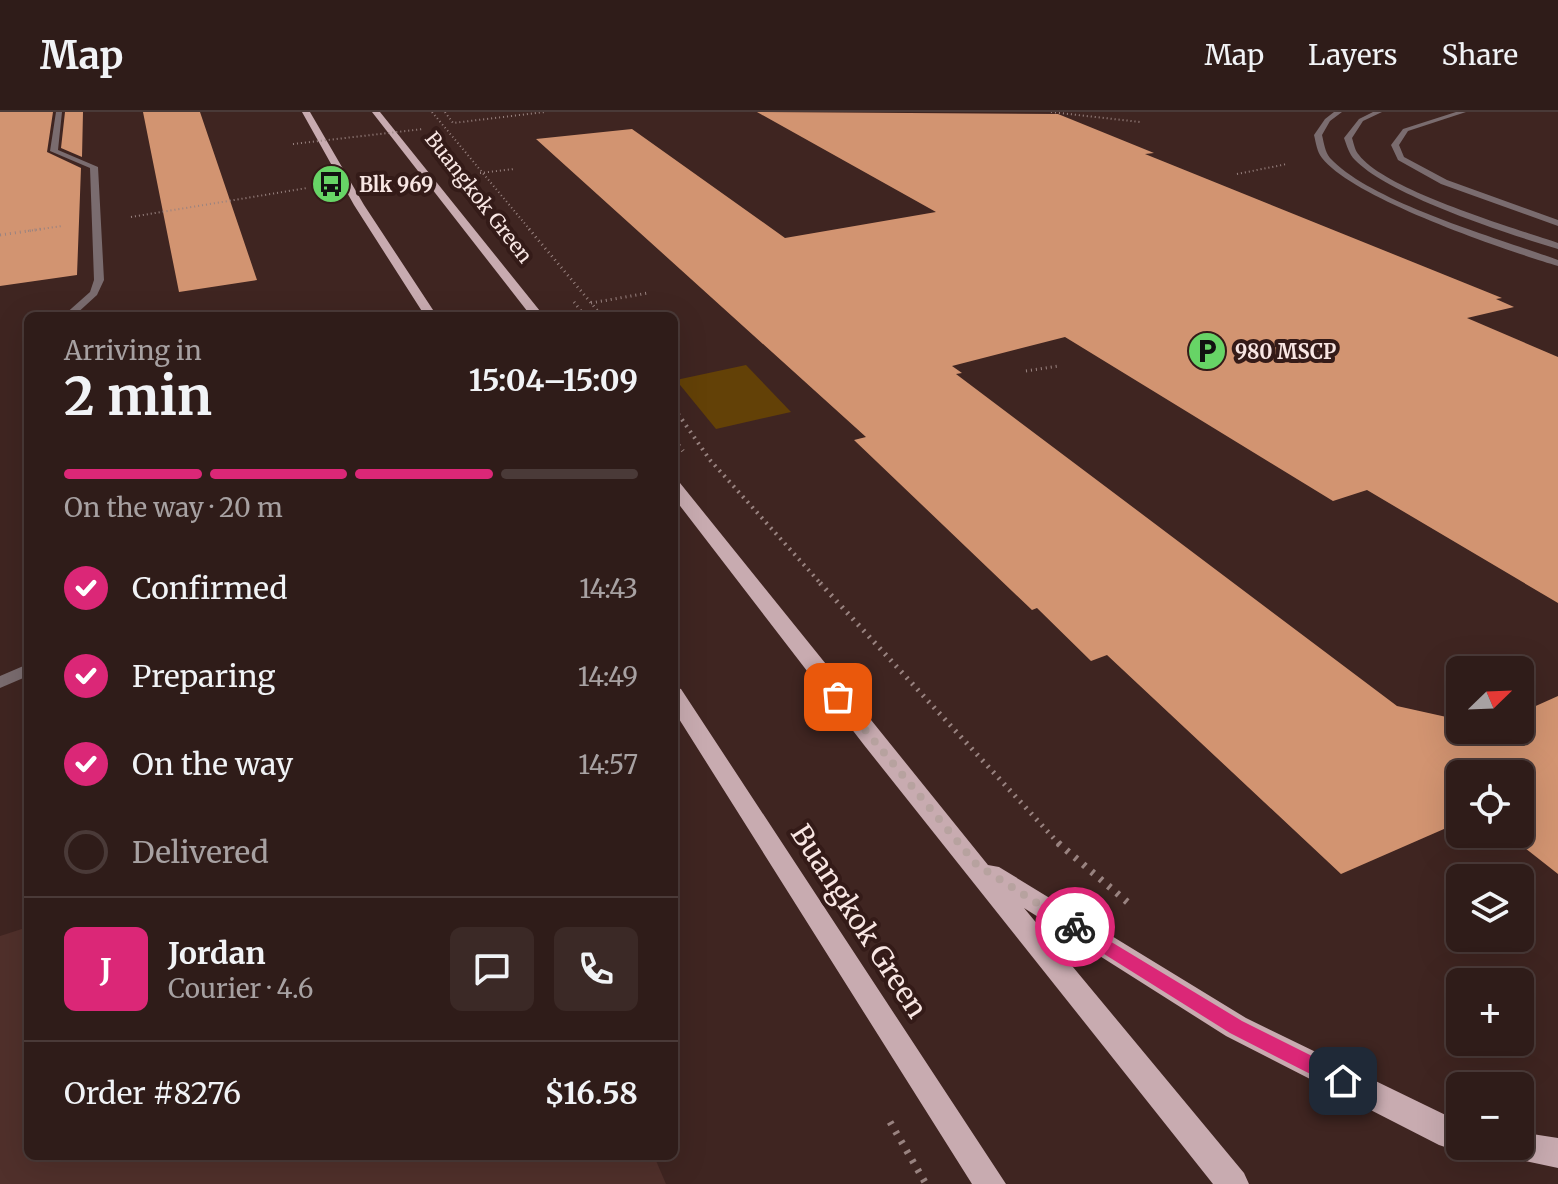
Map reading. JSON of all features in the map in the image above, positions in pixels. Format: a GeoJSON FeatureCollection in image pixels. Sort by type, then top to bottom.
{"type":"FeatureCollection","features":[{"type":"Feature","properties":{"kind":"main road"},"geometry":{"type":"LineString","coordinates":[[306,112],[359,205],[428,312]]}},
{"type":"Feature","properties":{"kind":"main road","name":"Buangkok Green"},"geometry":{"type":"LineString","coordinates":[[376,112],[535,312]]}},
{"type":"Feature","properties":{"kind":"main road"},"geometry":{"type":"LineString","coordinates":[[678,492],[825,682],[977,865],[1233,1184]]}},
{"type":"Feature","properties":{"kind":"main road","name":"Buangkok Green"},"geometry":{"type":"LineString","coordinates":[[678,700],[990,1184]]}},
{"type":"Feature","properties":{"kind":"main road"},"geometry":{"type":"LineString","coordinates":[[977,865],[1236,1027],[1446,1133]]}},
{"type":"Feature","properties":{"kind":"main road"},"geometry":{"type":"LineString","coordinates":[[1534,1149],[1558,1153]]}},
{"type":"Feature","properties":{"kind":"street"},"geometry":{"type":"LineString","coordinates":[[59,112],[54,151],[64,158],[94,167],[99,280],[94,293],[73,312]]}},
{"type":"Feature","properties":{"kind":"street"},"geometry":{"type":"LineString","coordinates":[[1339,112],[1327,120],[1318,135],[1324,156],[1348,177],[1404,204],[1558,263]]}},
{"type":"Feature","properties":{"kind":"street"},"geometry":{"type":"LineString","coordinates":[[1379,112],[1361,120],[1348,138],[1354,155],[1375,174],[1422,196],[1558,246]]}},
{"type":"Feature","properties":{"kind":"street"},"geometry":{"type":"LineString","coordinates":[[1463,112],[1405,130],[1395,145],[1401,158],[1444,182],[1558,223]]}},
{"type":"Feature","properties":{"kind":"street"},"geometry":{"type":"LineString","coordinates":[[0,683],[24,671]]}},
{"type":"Feature","properties":{"kind":"path"},"geometry":{"type":"LineString","coordinates":[[432,112],[599,312]]}},
{"type":"Feature","properties":{"kind":"path"},"geometry":{"type":"LineString","coordinates":[[445,112],[453,123],[545,112]]}},
{"type":"Feature","properties":{"kind":"path"},"geometry":{"type":"LineString","coordinates":[[1051,112],[1140,122]]}},
{"type":"Feature","properties":{"kind":"path"},"geometry":{"type":"LineString","coordinates":[[293,144],[423,129]]}},
{"type":"Feature","properties":{"kind":"path"},"geometry":{"type":"LineString","coordinates":[[1237,174],[1291,164]]}},
{"type":"Feature","properties":{"kind":"path"},"geometry":{"type":"LineString","coordinates":[[480,173],[514,169]]}},
{"type":"Feature","properties":{"kind":"path"},"geometry":{"type":"LineString","coordinates":[[0,235],[316,186]]}},
{"type":"Feature","properties":{"kind":"path"},"geometry":{"type":"LineString","coordinates":[[591,303],[648,293]]}},
{"type":"Feature","properties":{"kind":"path"},"geometry":{"type":"LineString","coordinates":[[1026,371],[1059,366]]}},
{"type":"Feature","properties":{"kind":"path"},"geometry":{"type":"LineString","coordinates":[[678,414],[710,460],[1046,833],[1143,915]]}},
{"type":"Feature","properties":{"kind":"path"},"geometry":{"type":"LineString","coordinates":[[678,445],[692,464]]}},
{"type":"Feature","properties":{"kind":"shaded area"},"geometry":{"type":"Polygon","coordinates":[[[746,365],[791,412],[716,429],[678,380],[746,365]]]}},
{"type":"Feature","properties":{"kind":"shaded area"},"geometry":{"type":"Polygon","coordinates":[[[24,928],[24,1160],[656,1160],[666,1184],[0,1184],[0,936],[24,928]]]}},
{"type":"Feature","properties":{"kind":"building"},"geometry":{"type":"Polygon","coordinates":[[[0,112],[53,112],[47,152],[81,168],[77,275],[0,286],[0,112]]]}},
{"type":"Feature","properties":{"kind":"building"},"geometry":{"type":"Polygon","coordinates":[[[65,112],[83,112],[82,157],[61,148],[65,112]]]}},
{"type":"Feature","properties":{"kind":"building"},"geometry":{"type":"Polygon","coordinates":[[[143,112],[200,112],[257,280],[179,292],[143,112]]]}},
{"type":"Feature","properties":{"kind":"building"},"geometry":{"type":"Polygon","coordinates":[[[757,112],[1058,114],[1154,153],[1145,154],[1502,298],[1496,299],[1514,307],[1467,318],[1558,357],[1558,603],[1367,490],[1333,501],[1065,337],[952,366],[962,373],[956,374],[1397,706],[1446,717],[1446,744],[1534,744],[1534,707],[1558,696],[1558,874],[1525,848],[1534,848],[1534,760],[1446,760],[1446,828],[1341,874],[1107,655],[1091,661],[1037,608],[1032,610],[854,440],[866,437],[536,139],[632,129],[785,238],[936,212],[757,112]]]}},
{"type":"Feature","properties":{"kind":"way so far"},"geometry":{"type":"LineString","coordinates":[[838,697],[977,865],[1075,927]]}},
{"type":"Feature","properties":{"kind":"place","name":"Blk 969"},"geometry":{"type":"Point","coordinates":[331,184]}},
{"type":"Feature","properties":{"kind":"place","name":"980 MSCP"},"geometry":{"type":"Point","coordinates":[1207,351]}},
{"type":"Feature","properties":{"kind":"route"},"geometry":{"type":"LineString","coordinates":[[1075,927],[1236,1027],[1343,1081]]}}]}
